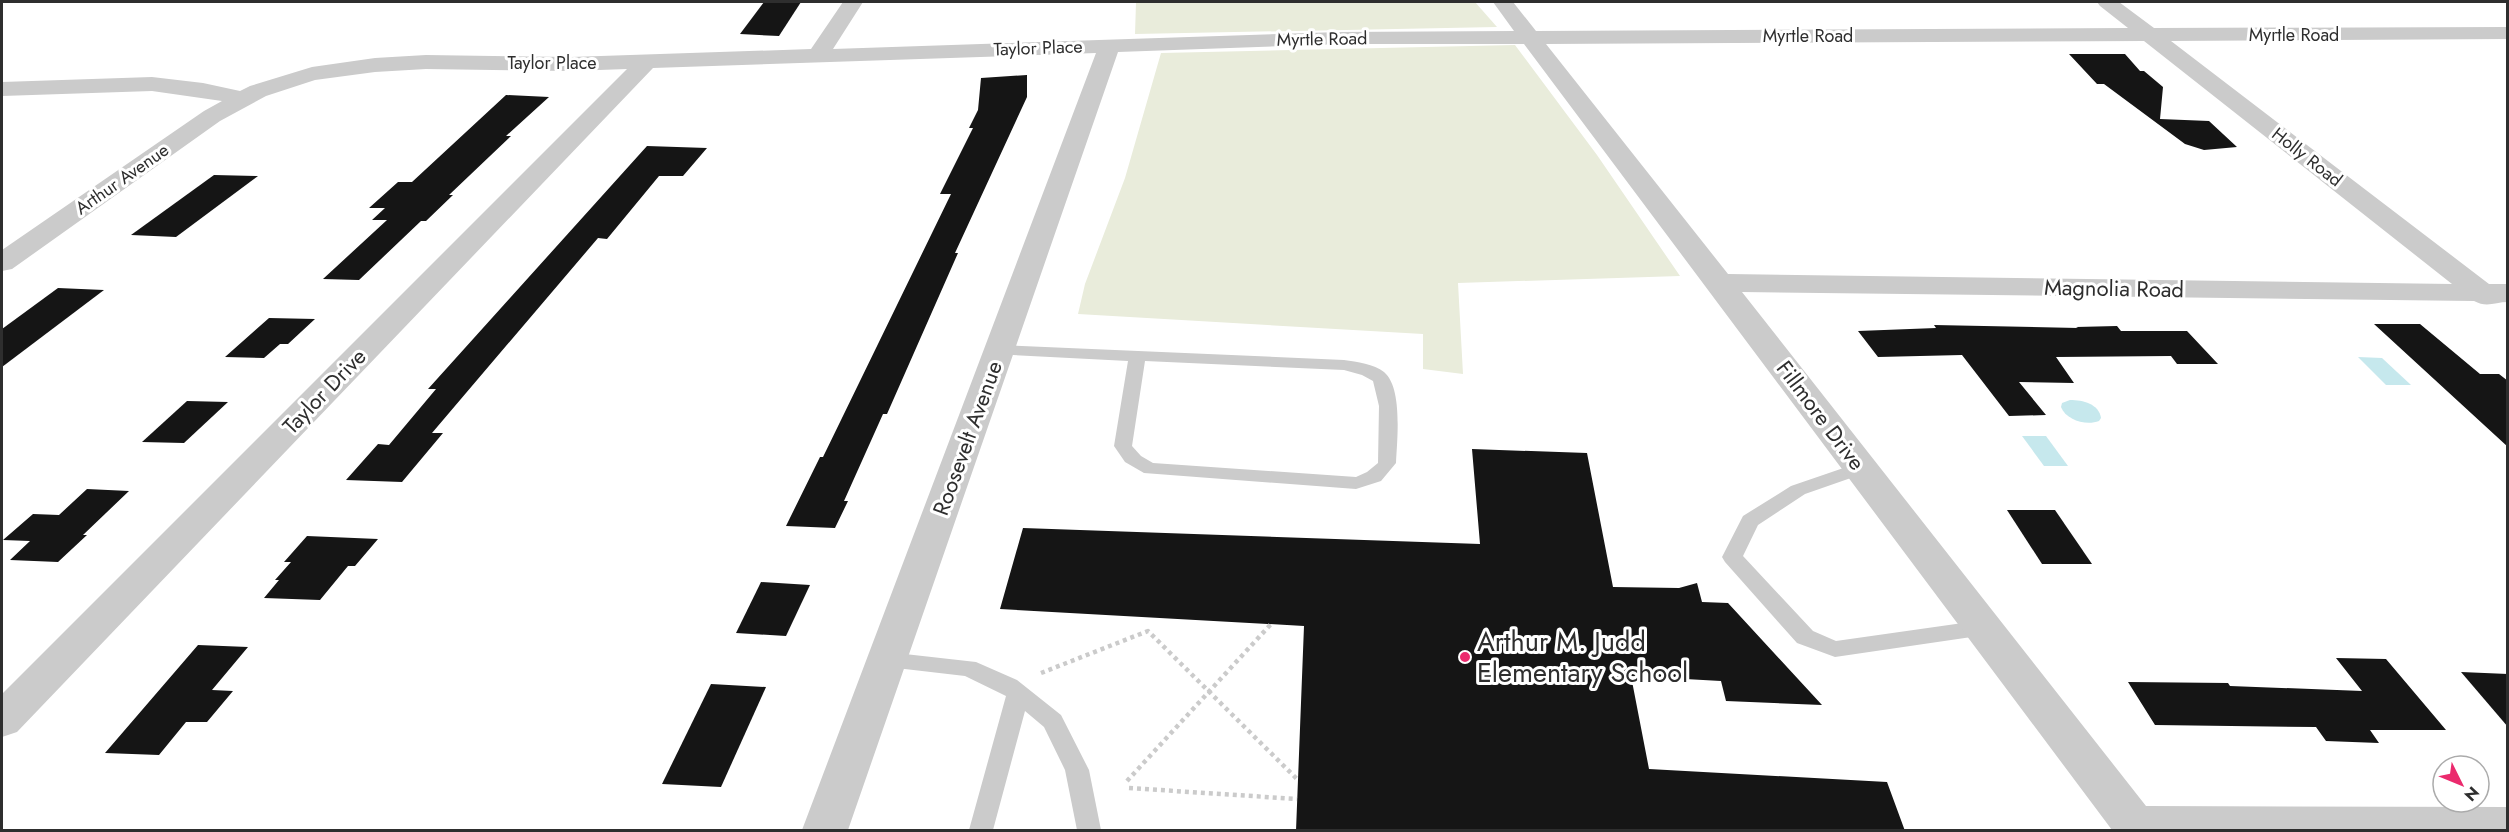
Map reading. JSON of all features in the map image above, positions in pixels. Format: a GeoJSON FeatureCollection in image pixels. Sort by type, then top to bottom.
{"type":"FeatureCollection","features":[{"type":"Feature","properties":{"kind":"street"},"geometry":{"type":"LineString","coordinates":[[817,56],[853,2]]}},
{"type":"Feature","properties":{"kind":"street","name":"Fillmore Drive"},"geometry":{"type":"LineString","coordinates":[[1503,2],[1532,36],[2136,828]]}},
{"type":"Feature","properties":{"kind":"street","name":"Holly Road"},"geometry":{"type":"LineString","coordinates":[[2107,2],[2495,293],[2508,313]]}},
{"type":"Feature","properties":{"kind":"street","name":"Myrtle Road"},"geometry":{"type":"LineString","coordinates":[[1109,46],[1338,38],[1532,36],[2151,36],[2508,33]]}},
{"type":"Feature","properties":{"kind":"street","name":"Taylor Place"},"geometry":{"type":"LineString","coordinates":[[244,99],[258,91],[312,74],[375,65],[426,62],[571,64],[1109,46]]}},
{"type":"Feature","properties":{"kind":"street","name":"Roosevelt Avenue"},"geometry":{"type":"LineString","coordinates":[[825,831],[1109,46]]}},
{"type":"Feature","properties":{"kind":"street","name":"Taylor Drive"},"geometry":{"type":"LineString","coordinates":[[2,720],[647,61]]}},
{"type":"Feature","properties":{"kind":"street"},"geometry":{"type":"LineString","coordinates":[[2,89],[152,84],[203,90],[244,99]]}},
{"type":"Feature","properties":{"kind":"street","name":"Arthur Avenue"},"geometry":{"type":"LineString","coordinates":[[2,263],[212,116],[244,99]]}},
{"type":"Feature","properties":{"kind":"street","name":"Magnolia Road"},"geometry":{"type":"LineString","coordinates":[[1720,283],[2495,293]]}},
{"type":"Feature","properties":{"kind":"street"},"geometry":{"type":"LineString","coordinates":[[2136,828],[2508,826]]}},
{"type":"Feature","properties":{"kind":"lane"},"geometry":{"type":"LineString","coordinates":[[999,350],[1137,356],[1344,365],[1363,369],[1379,377],[1386,388],[1387,463],[1382,472],[1370,480],[1356,483],[1151,469],[1137,464],[1123,446],[1137,356]]}},
{"type":"Feature","properties":{"kind":"lane"},"geometry":{"type":"LineString","coordinates":[[1861,468],[1798,490],[1750,521],[1732,557],[1805,637],[1835,649],[1984,628]]}},
{"type":"Feature","properties":{"kind":"lane"},"geometry":{"type":"LineString","coordinates":[[887,660],[968,668],[1009,686],[1053,721],[1077,770],[1089,831]]}},
{"type":"Feature","properties":{"kind":"lane"},"geometry":{"type":"LineString","coordinates":[[981,831],[1018,693]]}},
{"type":"Feature","properties":{"kind":"path"},"geometry":{"type":"LineString","coordinates":[[1127,782],[1271,624]]}},
{"type":"Feature","properties":{"kind":"path"},"geometry":{"type":"LineString","coordinates":[[1041,673],[1148,631],[1298,780]]}},
{"type":"Feature","properties":{"kind":"path"},"geometry":{"type":"LineString","coordinates":[[1129,788],[1297,799]]}},
{"type":"Feature","properties":{"kind":"green space"},"geometry":{"type":"Polygon","coordinates":[[[1136,2],[1475,2],[1497,27],[1135,34],[1136,2]]]}},
{"type":"Feature","properties":{"kind":"green space"},"geometry":{"type":"Polygon","coordinates":[[[1515,45],[1597,155],[1680,276],[1458,283],[1463,374],[1423,369],[1423,334],[1078,314],[1085,284],[1125,178],[1161,53],[1515,45]]]}},
{"type":"Feature","properties":{"kind":"water"},"geometry":{"type":"Polygon","coordinates":[[[2358,357],[2382,358],[2411,385],[2386,385],[2358,357]]]}},
{"type":"Feature","properties":{"kind":"water"},"geometry":{"type":"Polygon","coordinates":[[[2070,400],[2094,406],[2101,418],[2099,421],[2088,423],[2077,421],[2067,415],[2061,407],[2062,403],[2070,400]]]}},
{"type":"Feature","properties":{"kind":"water"},"geometry":{"type":"Polygon","coordinates":[[[2022,436],[2046,436],[2068,466],[2044,466],[2022,436]]]}},
{"type":"Feature","properties":{"kind":"building"},"geometry":{"type":"Polygon","coordinates":[[[764,2],[801,2],[779,36],[740,34],[764,2]]]}},
{"type":"Feature","properties":{"kind":"building"},"geometry":{"type":"Polygon","coordinates":[[[2069,54],[2125,54],[2140,71],[2144,71],[2163,87],[2160,119],[2209,121],[2237,147],[2204,150],[2185,144],[2104,84],[2097,84],[2069,54]]]}},
{"type":"Feature","properties":{"kind":"building"},"geometry":{"type":"Polygon","coordinates":[[[1027,75],[1027,97],[955,253],[958,253],[887,414],[883,414],[844,501],[848,501],[835,528],[786,526],[820,457],[823,457],[951,194],[940,194],[973,128],[969,128],[978,110],[981,78],[1027,75]]]}},
{"type":"Feature","properties":{"kind":"building"},"geometry":{"type":"Polygon","coordinates":[[[506,95],[549,97],[506,136],[511,136],[449,195],[453,195],[426,221],[421,221],[359,280],[323,279],[387,220],[372,220],[385,208],[369,208],[398,182],[412,182],[506,95]]]}},
{"type":"Feature","properties":{"kind":"building"},"geometry":{"type":"Polygon","coordinates":[[[647,146],[707,148],[683,176],[659,176],[607,239],[598,238],[432,433],[443,433],[402,482],[346,480],[378,444],[389,445],[436,389],[428,389],[647,146]]]}},
{"type":"Feature","properties":{"kind":"building"},"geometry":{"type":"Polygon","coordinates":[[[214,175],[258,176],[176,237],[131,235],[214,175]]]}},
{"type":"Feature","properties":{"kind":"building"},"geometry":{"type":"Polygon","coordinates":[[[58,288],[104,290],[2,367],[2,329],[58,288]]]}},
{"type":"Feature","properties":{"kind":"building"},"geometry":{"type":"Polygon","coordinates":[[[269,318],[315,319],[288,344],[280,344],[264,358],[225,357],[269,318]]]}},
{"type":"Feature","properties":{"kind":"building"},"geometry":{"type":"Polygon","coordinates":[[[2374,324],[2420,324],[2480,374],[2499,374],[2508,381],[2508,447],[2374,324]]]}},
{"type":"Feature","properties":{"kind":"building"},"geometry":{"type":"Polygon","coordinates":[[[1934,325],[2078,328],[2076,327],[2117,326],[2121,331],[2187,331],[2218,364],[2177,364],[2171,356],[2056,357],[2074,383],[2019,382],[2046,415],[2009,416],[1962,355],[1878,357],[1858,331],[1936,328],[1934,325]]]}},
{"type":"Feature","properties":{"kind":"building"},"geometry":{"type":"Polygon","coordinates":[[[187,401],[228,402],[184,443],[142,442],[187,401]]]}},
{"type":"Feature","properties":{"kind":"building","name":"Arthur M. Judd Elementary School"},"geometry":{"type":"Polygon","coordinates":[[[1472,449],[1587,453],[1613,587],[1679,588],[1697,583],[1702,602],[1728,603],[1822,705],[1726,701],[1721,681],[1631,676],[1649,769],[1887,782],[1905,831],[1296,831],[1304,626],[1000,609],[1023,528],[1480,544],[1472,449]]]}},
{"type":"Feature","properties":{"kind":"building"},"geometry":{"type":"Polygon","coordinates":[[[87,489],[129,491],[58,562],[10,560],[30,541],[3,540],[33,514],[59,515],[87,489]]]}},
{"type":"Feature","properties":{"kind":"building"},"geometry":{"type":"Polygon","coordinates":[[[2007,510],[2055,510],[2092,564],[2042,564],[2007,510]]]}},
{"type":"Feature","properties":{"kind":"building"},"geometry":{"type":"Polygon","coordinates":[[[307,536],[378,539],[355,566],[348,566],[320,600],[264,598],[279,580],[275,580],[291,562],[284,562],[307,536]]]}},
{"type":"Feature","properties":{"kind":"building"},"geometry":{"type":"Polygon","coordinates":[[[761,582],[810,585],[786,636],[736,633],[761,582]]]}},
{"type":"Feature","properties":{"kind":"building"},"geometry":{"type":"Polygon","coordinates":[[[198,645],[248,647],[212,690],[233,691],[207,722],[186,722],[159,755],[105,753],[198,645]]]}},
{"type":"Feature","properties":{"kind":"building"},"geometry":{"type":"Polygon","coordinates":[[[2336,658],[2386,659],[2446,730],[2370,730],[2379,743],[2326,741],[2316,727],[2155,725],[2128,682],[2228,683],[2230,686],[2362,691],[2336,658]]]}},
{"type":"Feature","properties":{"kind":"building"},"geometry":{"type":"Polygon","coordinates":[[[2461,672],[2508,674],[2508,727],[2461,672]]]}},
{"type":"Feature","properties":{"kind":"building"},"geometry":{"type":"Polygon","coordinates":[[[711,684],[766,687],[721,787],[662,784],[711,684]]]}},
{"type":"Feature","properties":{"kind":"place","name":"Arthur M. Judd Elementary School"},"geometry":{"type":"Point","coordinates":[1465,657]}}]}
